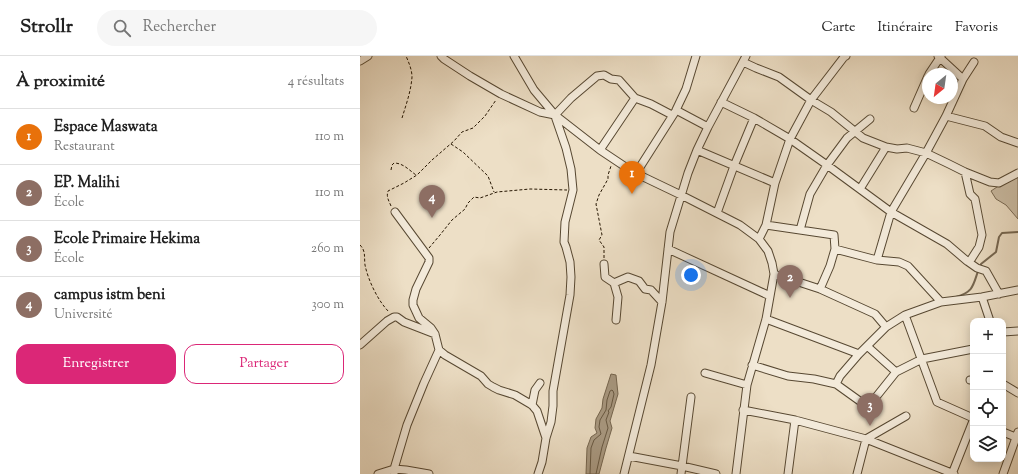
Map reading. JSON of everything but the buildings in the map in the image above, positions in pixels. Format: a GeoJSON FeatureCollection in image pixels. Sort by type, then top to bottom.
{"type":"FeatureCollection","features":[{"type":"Feature","properties":{"kind":"street"},"geometry":{"type":"LineString","coordinates":[[360,61],[368,56]]}},
{"type":"Feature","properties":{"kind":"street"},"geometry":{"type":"LineString","coordinates":[[441,56],[470,76],[501,94],[540,112],[555,115]]}},
{"type":"Feature","properties":{"kind":"street"},"geometry":{"type":"LineString","coordinates":[[514,56],[534,90],[555,115],[613,161],[740,225],[759,239],[768,251],[774,274],[766,319],[747,385],[736,474]]}},
{"type":"Feature","properties":{"kind":"street"},"geometry":{"type":"LineString","coordinates":[[633,172],[640,167],[674,112],[686,89],[696,56]]}},
{"type":"Feature","properties":{"kind":"street"},"geometry":{"type":"LineString","coordinates":[[759,239],[766,225],[775,183],[790,139],[812,100],[846,56]]}},
{"type":"Feature","properties":{"kind":"street"},"geometry":{"type":"LineString","coordinates":[[932,68],[939,56],[963,79]]}},
{"type":"Feature","properties":{"kind":"street"},"geometry":{"type":"LineString","coordinates":[[624,474],[651,365],[662,302],[670,232],[688,173],[697,150],[745,59],[756,68],[779,77],[831,112],[863,138],[897,150],[907,148],[926,153],[965,172],[990,182],[999,183],[1018,173]]}},
{"type":"Feature","properties":{"kind":"street"},"geometry":{"type":"LineString","coordinates":[[877,260],[891,212],[926,153],[946,116],[963,79],[974,62]]}},
{"type":"Feature","properties":{"kind":"street"},"geometry":{"type":"LineString","coordinates":[[555,115],[571,98],[597,76],[604,75],[611,79],[619,80],[635,98],[674,112],[708,127]]}},
{"type":"Feature","properties":{"kind":"street"},"geometry":{"type":"LineString","coordinates":[[914,108],[922,89]]}},
{"type":"Feature","properties":{"kind":"street"},"geometry":{"type":"LineString","coordinates":[[600,150],[635,98]]}},
{"type":"Feature","properties":{"kind":"street"},"geometry":{"type":"LineString","coordinates":[[721,102],[754,118],[790,139],[891,212],[947,244],[978,269],[986,271],[999,294]]}},
{"type":"Feature","properties":{"kind":"street"},"geometry":{"type":"LineString","coordinates":[[538,474],[551,422],[553,391],[572,278],[570,262],[564,242],[565,222],[573,190],[571,169],[555,115]]}},
{"type":"Feature","properties":{"kind":"street"},"geometry":{"type":"LineString","coordinates":[[946,116],[985,126],[1001,137],[1018,143]]}},
{"type":"Feature","properties":{"kind":"street"},"geometry":{"type":"LineString","coordinates":[[717,213],[734,166],[754,118]]}},
{"type":"Feature","properties":{"kind":"street"},"geometry":{"type":"LineString","coordinates":[[800,230],[810,194],[827,165],[847,138],[870,119]]}},
{"type":"Feature","properties":{"kind":"street"},"geometry":{"type":"LineString","coordinates":[[860,189],[886,147]]}},
{"type":"Feature","properties":{"kind":"street"},"geometry":{"type":"LineString","coordinates":[[697,150],[775,183]]}},
{"type":"Feature","properties":{"kind":"street"},"geometry":{"type":"LineString","coordinates":[[965,172],[970,194],[975,199],[982,234],[979,247],[970,261],[967,261]]}},
{"type":"Feature","properties":{"kind":"street"},"geometry":{"type":"LineString","coordinates":[[395,212],[429,258],[429,262],[416,289],[413,305],[419,318],[434,334],[439,350],[481,376],[493,387],[515,395],[532,405],[537,411],[546,438]]}},
{"type":"Feature","properties":{"kind":"street"},"geometry":{"type":"LineString","coordinates":[[766,225],[834,235],[835,249],[820,290]]}},
{"type":"Feature","properties":{"kind":"street"},"geometry":{"type":"LineString","coordinates":[[668,249],[770,296]]}},
{"type":"Feature","properties":{"kind":"street"},"geometry":{"type":"LineString","coordinates":[[835,249],[877,260],[899,262],[908,266],[941,302]]}},
{"type":"Feature","properties":{"kind":"street"},"geometry":{"type":"LineString","coordinates":[[604,264],[605,277],[614,283],[618,297],[616,320]]}},
{"type":"Feature","properties":{"kind":"street"},"geometry":{"type":"LineString","coordinates":[[774,274],[820,290],[875,314],[886,327]]}},
{"type":"Feature","properties":{"kind":"street"},"geometry":{"type":"LineString","coordinates":[[614,283],[628,277],[639,281],[645,289],[651,290],[662,302]]}},
{"type":"Feature","properties":{"kind":"street"},"geometry":{"type":"LineString","coordinates":[[836,384],[840,376],[859,354],[886,327],[905,315],[941,302],[982,297],[1018,290]]}},
{"type":"Feature","properties":{"kind":"street"},"geometry":{"type":"LineString","coordinates":[[982,297],[989,318]]}},
{"type":"Feature","properties":{"kind":"street"},"geometry":{"type":"LineString","coordinates":[[905,315],[937,402],[970,418]]}},
{"type":"Feature","properties":{"kind":"street"},"geometry":{"type":"LineString","coordinates":[[360,345],[387,321],[394,317],[434,334]]}},
{"type":"Feature","properties":{"kind":"street"},"geometry":{"type":"LineString","coordinates":[[766,319],[859,354]]}},
{"type":"Feature","properties":{"kind":"street"},"geometry":{"type":"LineString","coordinates":[[1006,332],[1018,331]]}},
{"type":"Feature","properties":{"kind":"street"},"geometry":{"type":"LineString","coordinates":[[867,346],[896,372]]}},
{"type":"Feature","properties":{"kind":"street"},"geometry":{"type":"LineString","coordinates":[[394,472],[407,425],[439,350]]}},
{"type":"Feature","properties":{"kind":"street"},"geometry":{"type":"LineString","coordinates":[[752,365],[788,376],[814,379],[836,384],[868,407],[896,372],[922,359],[970,350]]}},
{"type":"Feature","properties":{"kind":"street"},"geometry":{"type":"LineString","coordinates":[[705,372],[747,385]]}},
{"type":"Feature","properties":{"kind":"street"},"geometry":{"type":"LineString","coordinates":[[532,405],[535,390],[540,383]]}},
{"type":"Feature","properties":{"kind":"street"},"geometry":{"type":"LineString","coordinates":[[1006,386],[1018,393]]}},
{"type":"Feature","properties":{"kind":"street"},"geometry":{"type":"LineString","coordinates":[[681,474],[691,397]]}},
{"type":"Feature","properties":{"kind":"street"},"geometry":{"type":"LineString","coordinates":[[743,410],[795,420],[866,439],[952,474],[970,426]]}},
{"type":"Feature","properties":{"kind":"street"},"geometry":{"type":"LineString","coordinates":[[857,474],[866,439],[906,416]]}},
{"type":"Feature","properties":{"kind":"street"},"geometry":{"type":"LineString","coordinates":[[788,474],[795,420]]}},
{"type":"Feature","properties":{"kind":"street"},"geometry":{"type":"LineString","coordinates":[[1003,474],[1017,436],[1006,433]]}},
{"type":"Feature","properties":{"kind":"street"},"geometry":{"type":"LineString","coordinates":[[628,456],[716,474]]}},
{"type":"Feature","properties":{"kind":"street"},"geometry":{"type":"LineString","coordinates":[[378,474],[406,470],[430,474]]}},
{"type":"Feature","properties":{"kind":"path"},"geometry":{"type":"LineString","coordinates":[[402,118],[412,77],[406,56]]}},
{"type":"Feature","properties":{"kind":"path"},"geometry":{"type":"LineString","coordinates":[[395,212],[388,200],[388,191],[417,175],[462,132],[473,128],[481,122],[501,94]]}},
{"type":"Feature","properties":{"kind":"path"},"geometry":{"type":"LineString","coordinates":[[451,144],[463,152],[488,176],[494,193]]}},
{"type":"Feature","properties":{"kind":"path"},"geometry":{"type":"LineString","coordinates":[[604,264],[604,247],[599,240],[602,235],[596,204],[608,179],[613,161]]}},
{"type":"Feature","properties":{"kind":"path"},"geometry":{"type":"LineString","coordinates":[[392,170],[392,165],[397,163],[404,165],[417,175]]}},
{"type":"Feature","properties":{"kind":"path"},"geometry":{"type":"LineString","coordinates":[[425,252],[452,220],[465,209],[474,197],[480,198],[494,193],[530,189],[573,190]]}},
{"type":"Feature","properties":{"kind":"path"},"geometry":{"type":"LineString","coordinates":[[360,245],[364,249],[365,265],[371,282],[380,301],[387,311],[394,317]]}},
{"type":"Feature","properties":{"kind":"shaded area"},"geometry":{"type":"Polygon","coordinates":[[[1018,177],[1018,219],[1006,205],[996,199],[991,191],[1006,181],[1018,177]]]}},
{"type":"Feature","properties":{"kind":"water"},"geometry":{"type":"Polygon","coordinates":[[[611,374],[616,375],[618,394],[610,421],[612,428],[599,474],[586,474],[587,448],[591,437],[597,433],[595,428],[596,419],[602,408],[603,399],[611,374]]]}},
{"type":"Feature","properties":{"kind":"waterway"},"geometry":{"type":"LineString","coordinates":[[980,267],[981,264],[996,252],[999,237],[1002,233],[1018,232]]}},
{"type":"Feature","properties":{"kind":"waterway"},"geometry":{"type":"LineString","coordinates":[[956,297],[966,293],[972,288],[978,271]]}},
{"type":"Feature","properties":{"kind":"place","name":"Espace Maswata"},"geometry":{"type":"Point","coordinates":[632,194]}},
{"type":"Feature","properties":{"kind":"place","name":"campus istm beni"},"geometry":{"type":"Point","coordinates":[432,218]}},
{"type":"Feature","properties":{"kind":"place","name":"EP. Malihi"},"geometry":{"type":"Point","coordinates":[790,298]}},
{"type":"Feature","properties":{"kind":"place","name":"Ecole Primaire Hekima"},"geometry":{"type":"Point","coordinates":[870,426]}}]}
